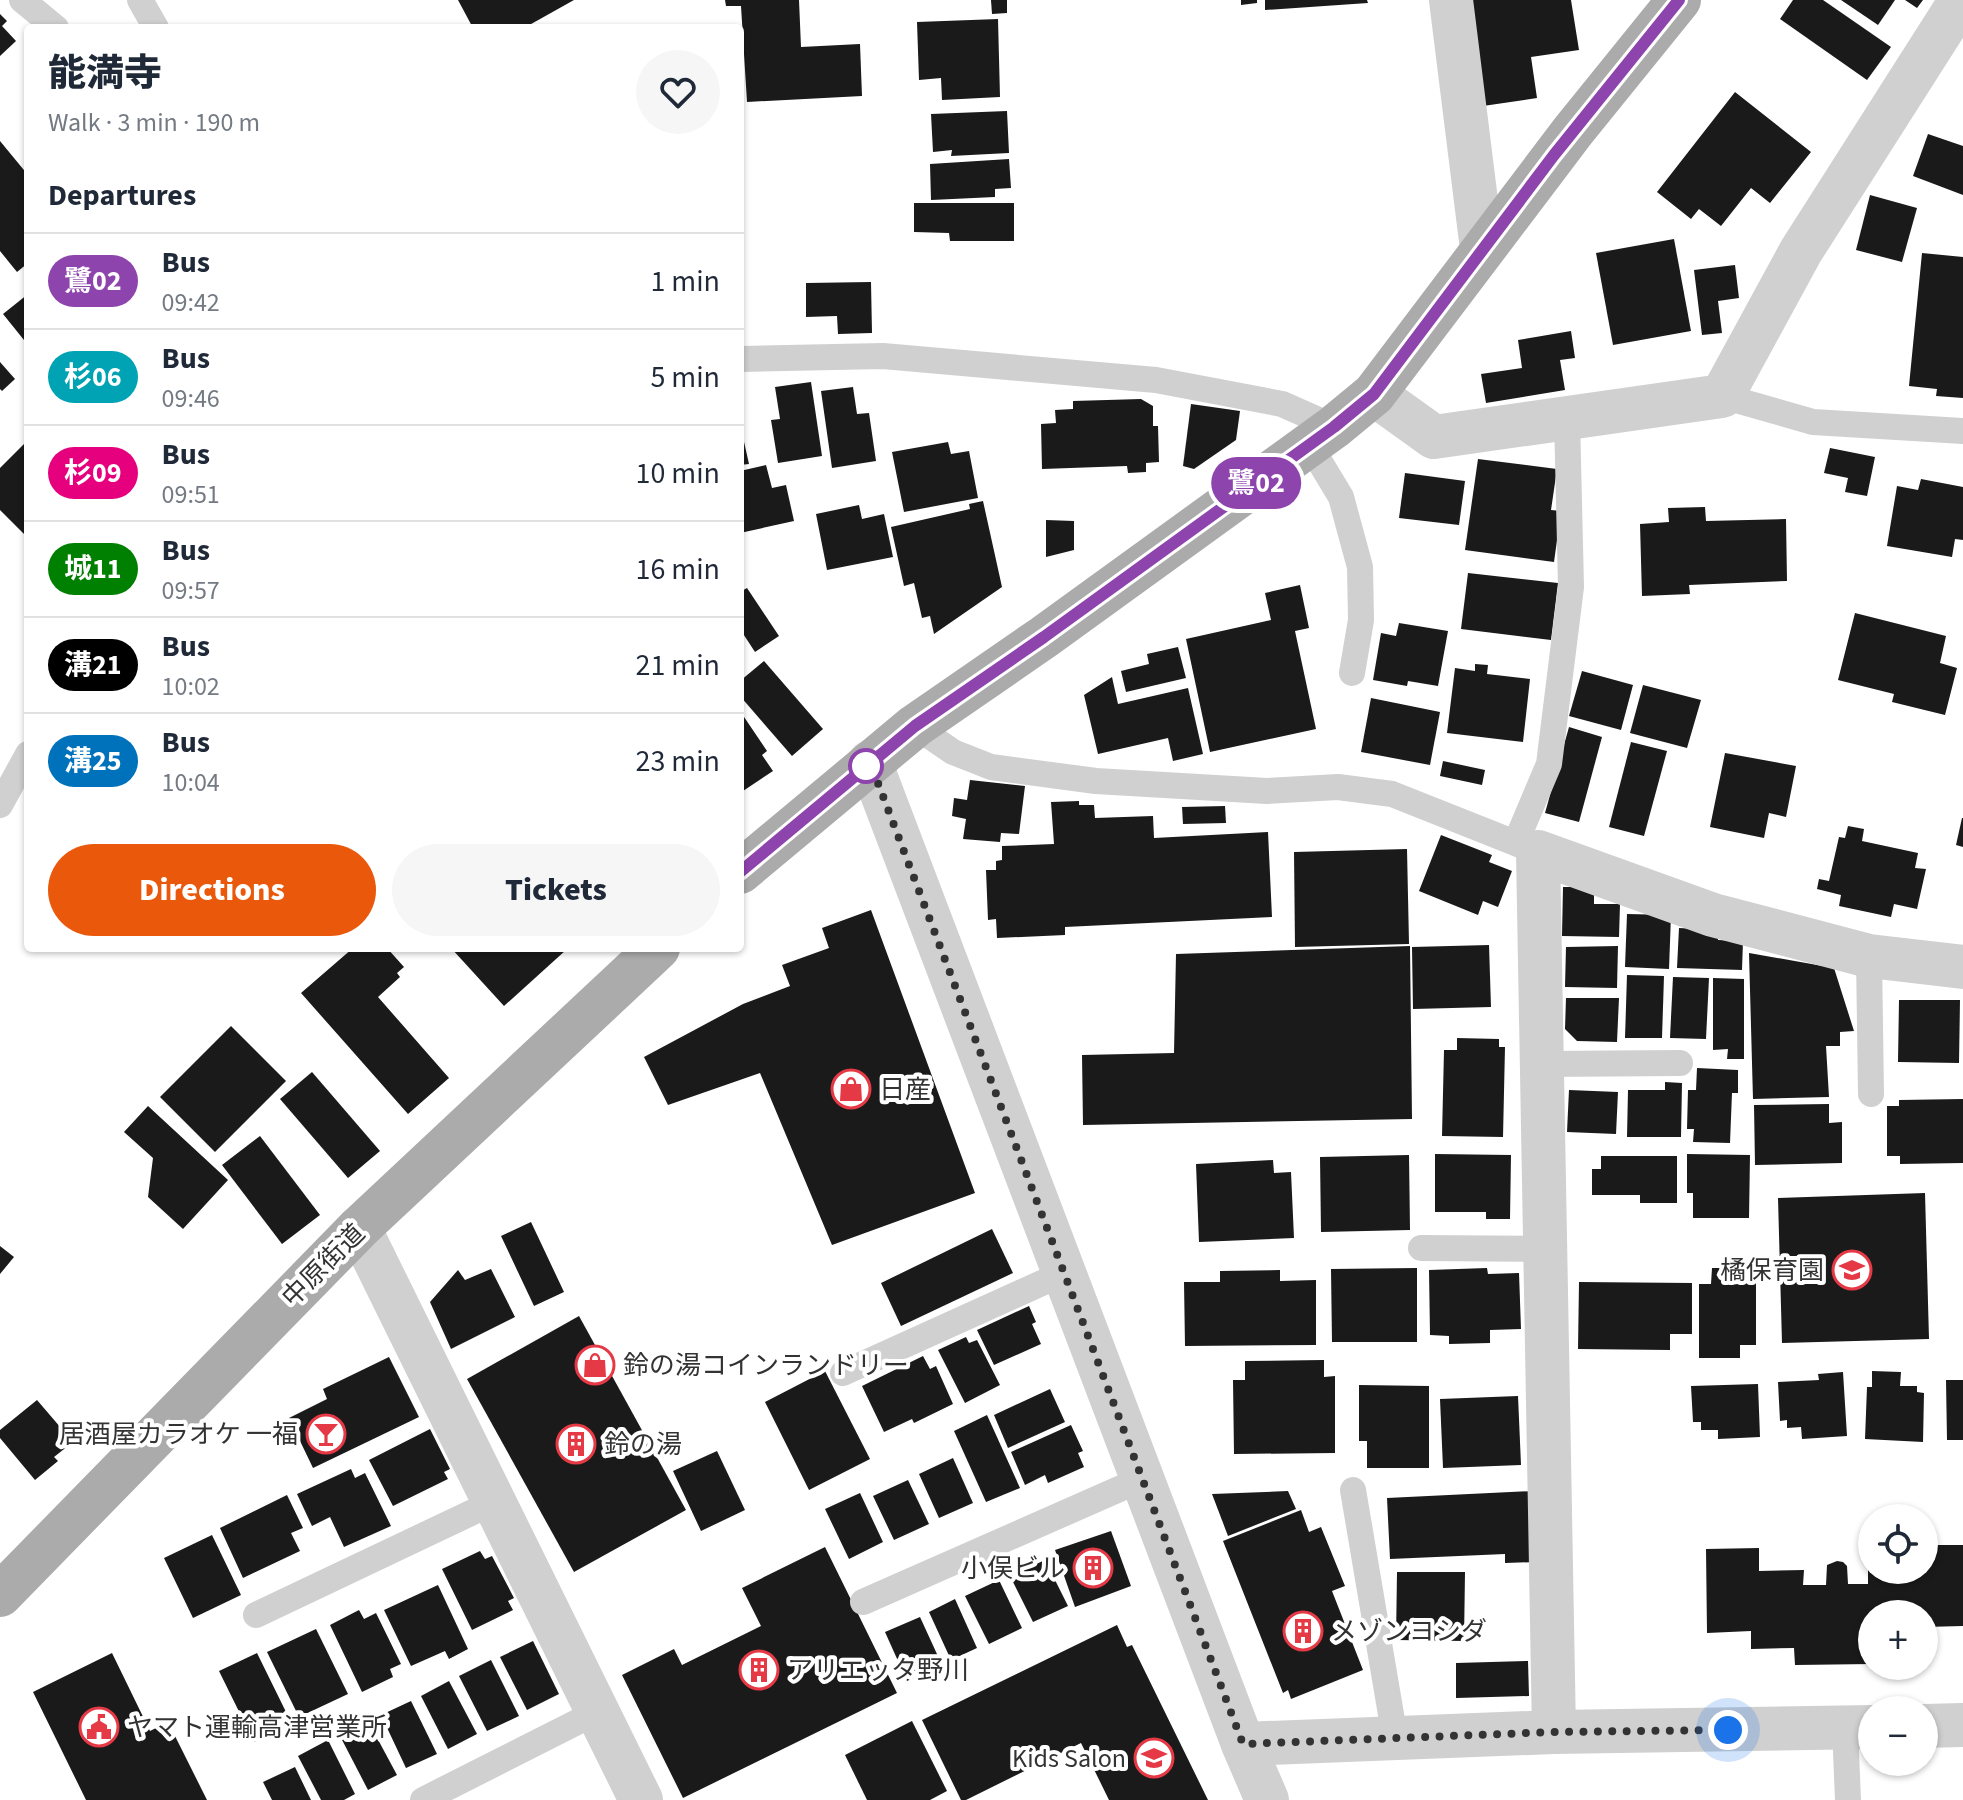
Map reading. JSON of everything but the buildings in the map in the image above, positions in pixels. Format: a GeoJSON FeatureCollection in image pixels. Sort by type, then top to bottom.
{"type":"FeatureCollection","features":[{"type":"Feature","properties":{"kind":"main road"},"geometry":{"type":"LineString","coordinates":[[744,869],[915,726],[1057,628],[1374,394],[1482,249],[1679,0]]}},
{"type":"Feature","properties":{"kind":"main road","name":"中原街道"},"geometry":{"type":"LineString","coordinates":[[0,1595],[359,1228],[654,952]]}},
{"type":"Feature","properties":{"kind":"street"},"geometry":{"type":"LineString","coordinates":[[1451,0],[1482,249]]}},
{"type":"Feature","properties":{"kind":"street"},"geometry":{"type":"LineString","coordinates":[[1374,394],[1434,437],[1722,396],[1801,251],[1961,0]]}},
{"type":"Feature","properties":{"kind":"street"},"geometry":{"type":"LineString","coordinates":[[870,762],[1243,1744],[1267,1800]]}},
{"type":"Feature","properties":{"kind":"street"},"geometry":{"type":"LineString","coordinates":[[1554,1732],[1543,1064],[1527,847],[1713,915],[1869,956],[1963,967]]}},
{"type":"Feature","properties":{"kind":"street"},"geometry":{"type":"LineString","coordinates":[[359,1228],[641,1800]]}},
{"type":"Feature","properties":{"kind":"street"},"geometry":{"type":"LineString","coordinates":[[1938,1726],[1963,1725]]}},
{"type":"Feature","properties":{"kind":"street"},"geometry":{"type":"LineString","coordinates":[[1243,1744],[1554,1732],[1858,1728]]}},
{"type":"Feature","properties":{"kind":"lane"},"geometry":{"type":"LineString","coordinates":[[22,0],[51,24]]}},
{"type":"Feature","properties":{"kind":"lane"},"geometry":{"type":"LineString","coordinates":[[140,0],[154,24]]}},
{"type":"Feature","properties":{"kind":"lane"},"geometry":{"type":"LineString","coordinates":[[744,359],[883,356],[1156,380],[1282,404],[1322,435],[1360,567],[1361,620],[1352,673]]}},
{"type":"Feature","properties":{"kind":"lane"},"geometry":{"type":"LineString","coordinates":[[1722,396],[1813,422],[1963,431]]}},
{"type":"Feature","properties":{"kind":"lane"},"geometry":{"type":"LineString","coordinates":[[915,726],[953,752],[991,767],[1096,781],[1267,791],[1338,787],[1392,794],[1527,847],[1549,764],[1571,587],[1567,418]]}},
{"type":"Feature","properties":{"kind":"lane"},"geometry":{"type":"LineString","coordinates":[[0,805],[24,761]]}},
{"type":"Feature","properties":{"kind":"lane"},"geometry":{"type":"LineString","coordinates":[[1869,956],[1871,1094]]}},
{"type":"Feature","properties":{"kind":"lane"},"geometry":{"type":"LineString","coordinates":[[1543,1064],[1680,1063]]}},
{"type":"Feature","properties":{"kind":"lane"},"geometry":{"type":"LineString","coordinates":[[1421,1248],[1546,1249]]}},
{"type":"Feature","properties":{"kind":"lane"},"geometry":{"type":"LineString","coordinates":[[843,1373],[1064,1273]]}},
{"type":"Feature","properties":{"kind":"lane"},"geometry":{"type":"LineString","coordinates":[[863,1602],[1142,1479]]}},
{"type":"Feature","properties":{"kind":"lane"},"geometry":{"type":"LineString","coordinates":[[1353,1490],[1395,1738]]}},
{"type":"Feature","properties":{"kind":"lane"},"geometry":{"type":"LineString","coordinates":[[256,1615],[494,1502]]}},
{"type":"Feature","properties":{"kind":"lane"},"geometry":{"type":"LineString","coordinates":[[423,1800],[597,1712]]}},
{"type":"Feature","properties":{"kind":"lane"},"geometry":{"type":"LineString","coordinates":[[1848,1800],[1858,1728]]}},
{"type":"Feature","properties":{"kind":"bus line","name":"鷺02"},"geometry":{"type":"LineString","coordinates":[[744,869],[915,726],[1044,637],[1334,427],[1374,394],[1554,155],[1679,0]]}},
{"type":"Feature","properties":{"kind":"place","name":"日産"},"geometry":{"type":"Point","coordinates":[851,1089]}},
{"type":"Feature","properties":{"kind":"place","name":"橘保育園"},"geometry":{"type":"Point","coordinates":[1852,1270]}},
{"type":"Feature","properties":{"kind":"place","name":"鈴の湯コインランドリー"},"geometry":{"type":"Point","coordinates":[595,1365]}},
{"type":"Feature","properties":{"kind":"place","name":"居酒屋カラオケ 一福"},"geometry":{"type":"Point","coordinates":[326,1434]}},
{"type":"Feature","properties":{"kind":"place","name":"鈴の湯"},"geometry":{"type":"Point","coordinates":[576,1444]}},
{"type":"Feature","properties":{"kind":"place","name":"小俣ビル"},"geometry":{"type":"Point","coordinates":[1093,1568]}},
{"type":"Feature","properties":{"kind":"place","name":"メゾンヨシダ"},"geometry":{"type":"Point","coordinates":[1303,1631]}},
{"type":"Feature","properties":{"kind":"place","name":"アリエッタ野川"},"geometry":{"type":"Point","coordinates":[759,1670]}},
{"type":"Feature","properties":{"kind":"place","name":"ヤマト運輸高津営業所"},"geometry":{"type":"Point","coordinates":[99,1727]}},
{"type":"Feature","properties":{"kind":"place","name":"Kids Salon"},"geometry":{"type":"Point","coordinates":[1154,1758]}},
{"type":"Feature","properties":{"kind":"route"},"geometry":{"type":"LineString","coordinates":[[866,766],[870,762],[1243,1744],[1554,1732],[1728,1730]]}}]}
